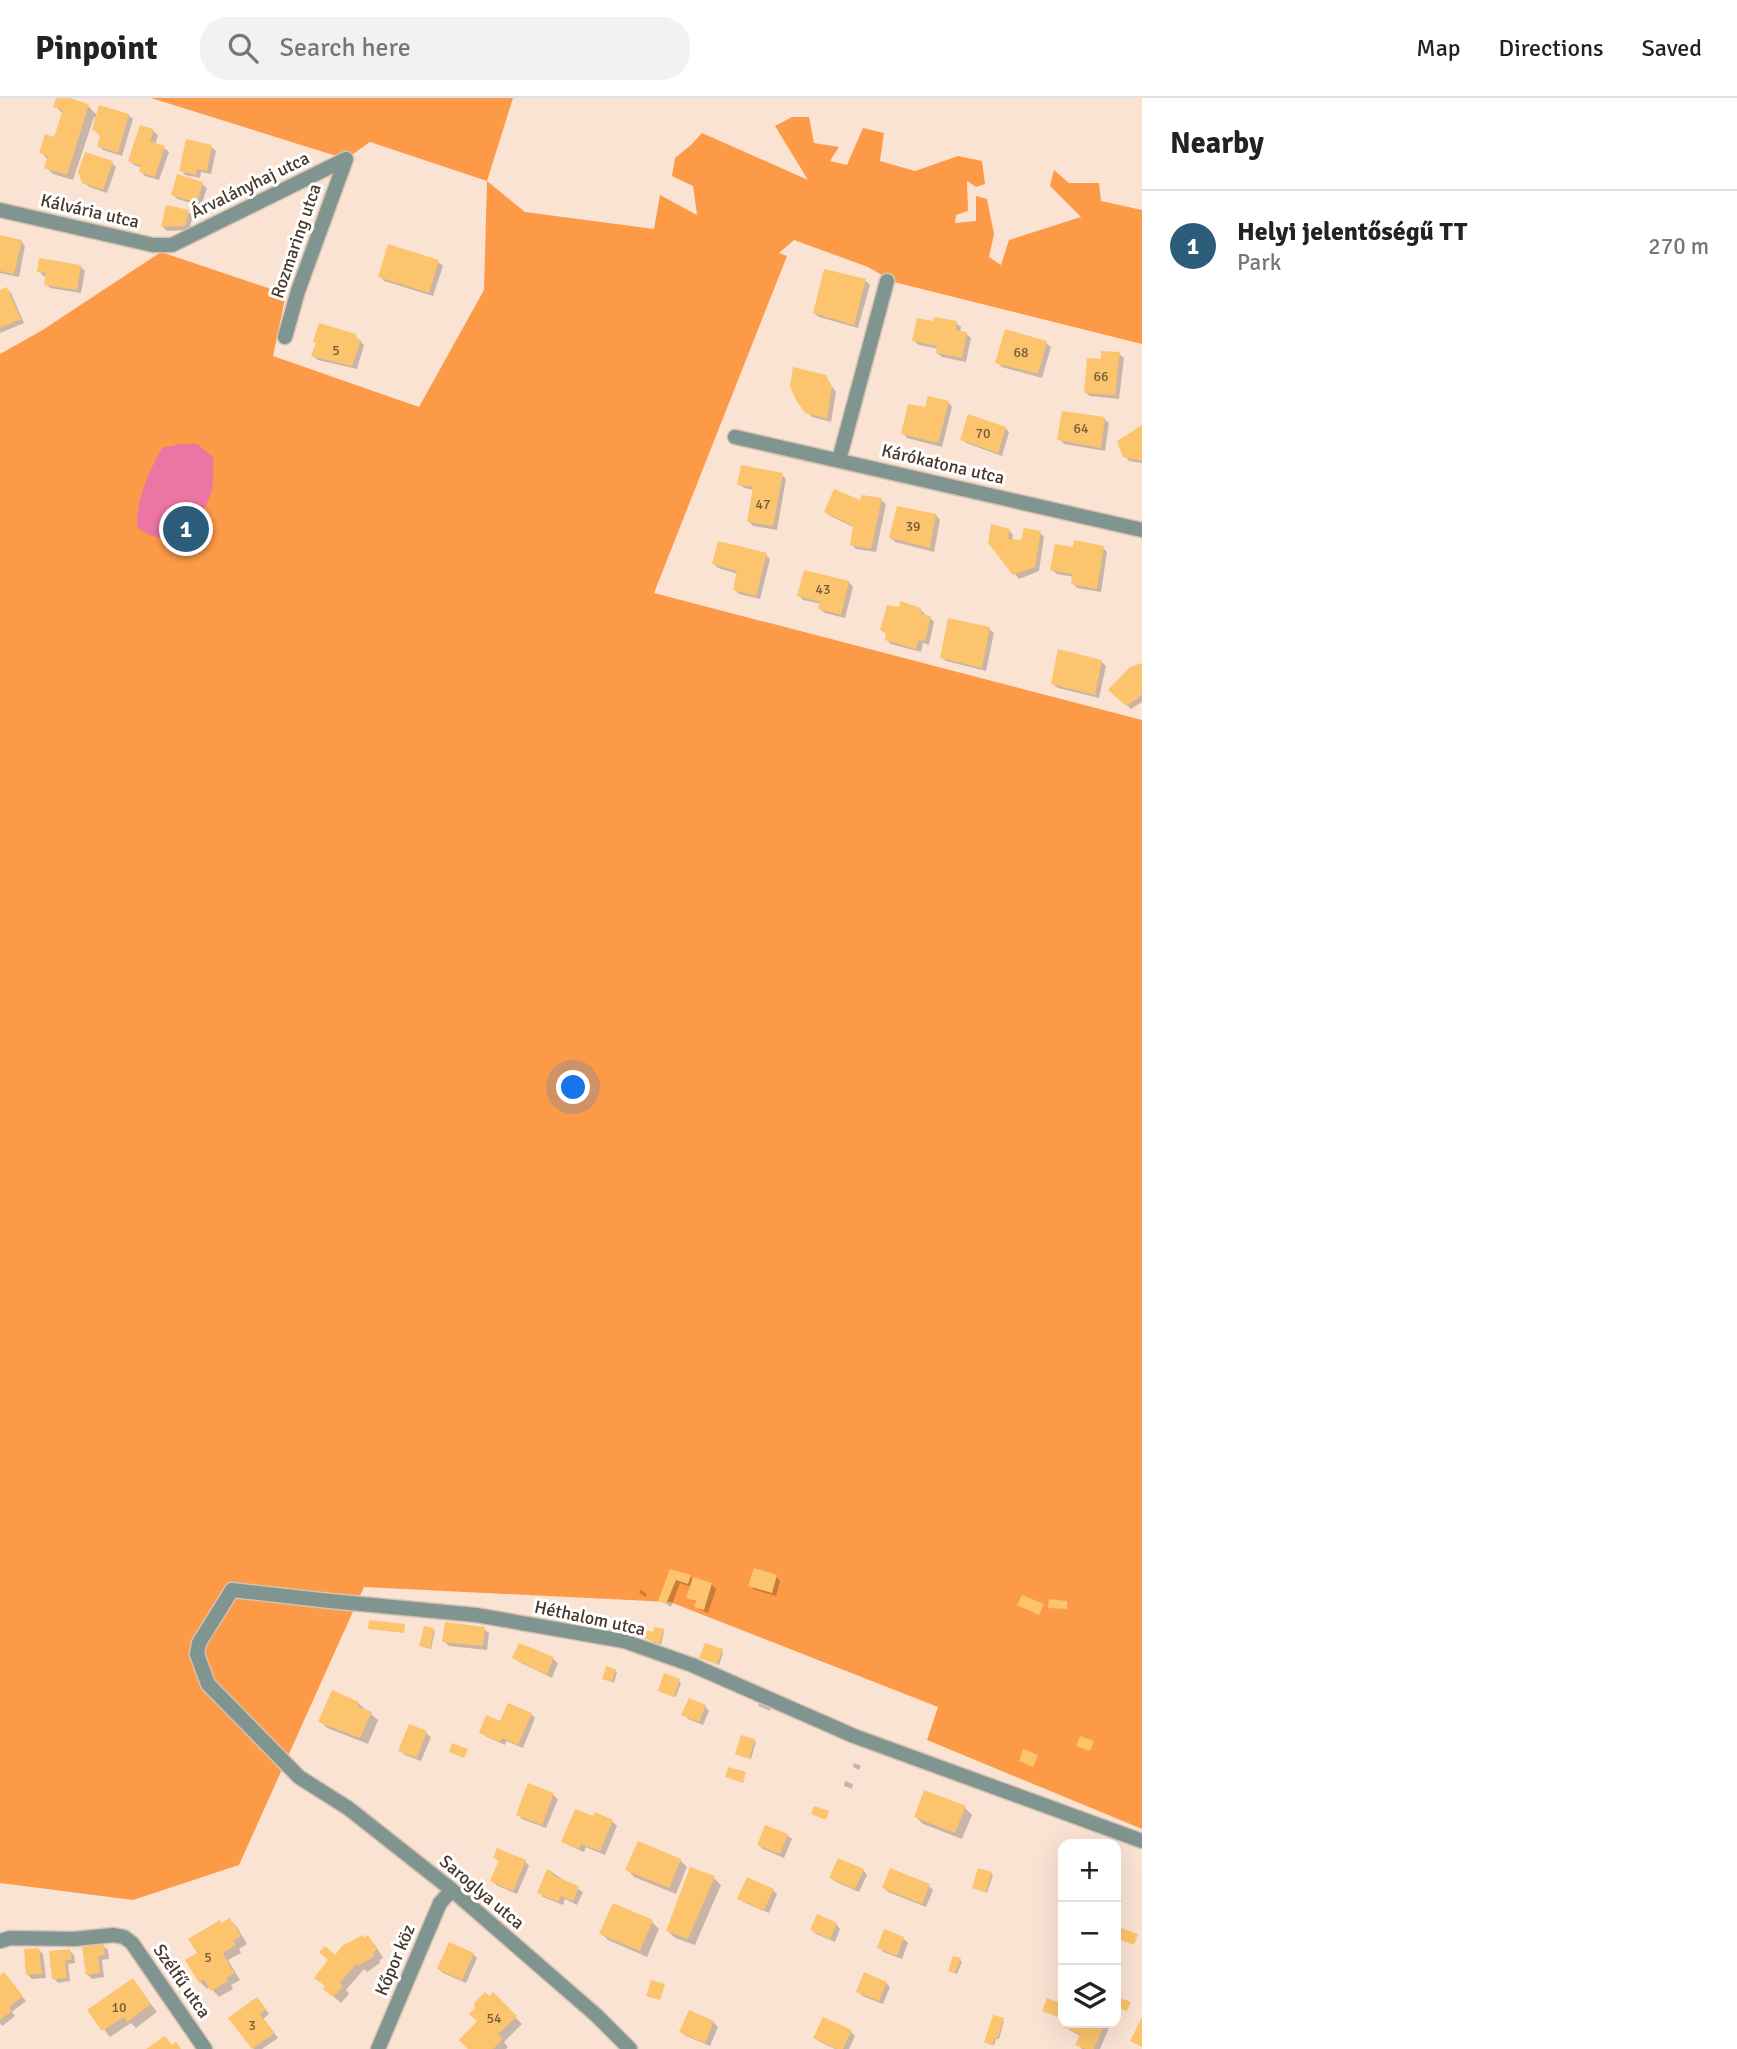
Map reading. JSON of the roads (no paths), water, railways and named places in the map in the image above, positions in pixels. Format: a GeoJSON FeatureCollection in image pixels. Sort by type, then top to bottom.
{"type":"FeatureCollection","features":[{"type":"Feature","properties":{"kind":"street","name":"Árvalányhaj utca"},"geometry":{"type":"LineString","coordinates":[[172,245],[346,159]]}},
{"type":"Feature","properties":{"kind":"street","name":"Rozmaring utca"},"geometry":{"type":"LineString","coordinates":[[285,337],[298,291],[346,159]]}},
{"type":"Feature","properties":{"kind":"street","name":"Kálvária utca"},"geometry":{"type":"LineString","coordinates":[[0,210],[153,244],[172,245]]}},
{"type":"Feature","properties":{"kind":"street"},"geometry":{"type":"LineString","coordinates":[[839,460],[887,281]]}},
{"type":"Feature","properties":{"kind":"street","name":"Kárókatona utca"},"geometry":{"type":"LineString","coordinates":[[735,437],[1142,530]]}},
{"type":"Feature","properties":{"kind":"street","name":"Héthalom utca"},"geometry":{"type":"LineString","coordinates":[[299,1777],[208,1684],[200,1667],[198,1643],[232,1590],[475,1615],[624,1641],[692,1665],[853,1736],[1142,1841]]}},
{"type":"Feature","properties":{"kind":"street","name":"Saroglya utca"},"geometry":{"type":"LineString","coordinates":[[299,1777],[348,1808],[452,1890],[596,2015],[630,2049]]}},
{"type":"Feature","properties":{"kind":"street","name":"Kőpor köz"},"geometry":{"type":"LineString","coordinates":[[378,2049],[440,1903],[452,1890]]}},
{"type":"Feature","properties":{"kind":"street","name":"Szélfű utca"},"geometry":{"type":"LineString","coordinates":[[0,1941],[10,1938],[124,1937],[132,1942],[205,2049]]}},
{"type":"Feature","properties":{"kind":"place","name":"Helyi jelentőségű TT"},"geometry":{"type":"Point","coordinates":[186,529]}}]}
